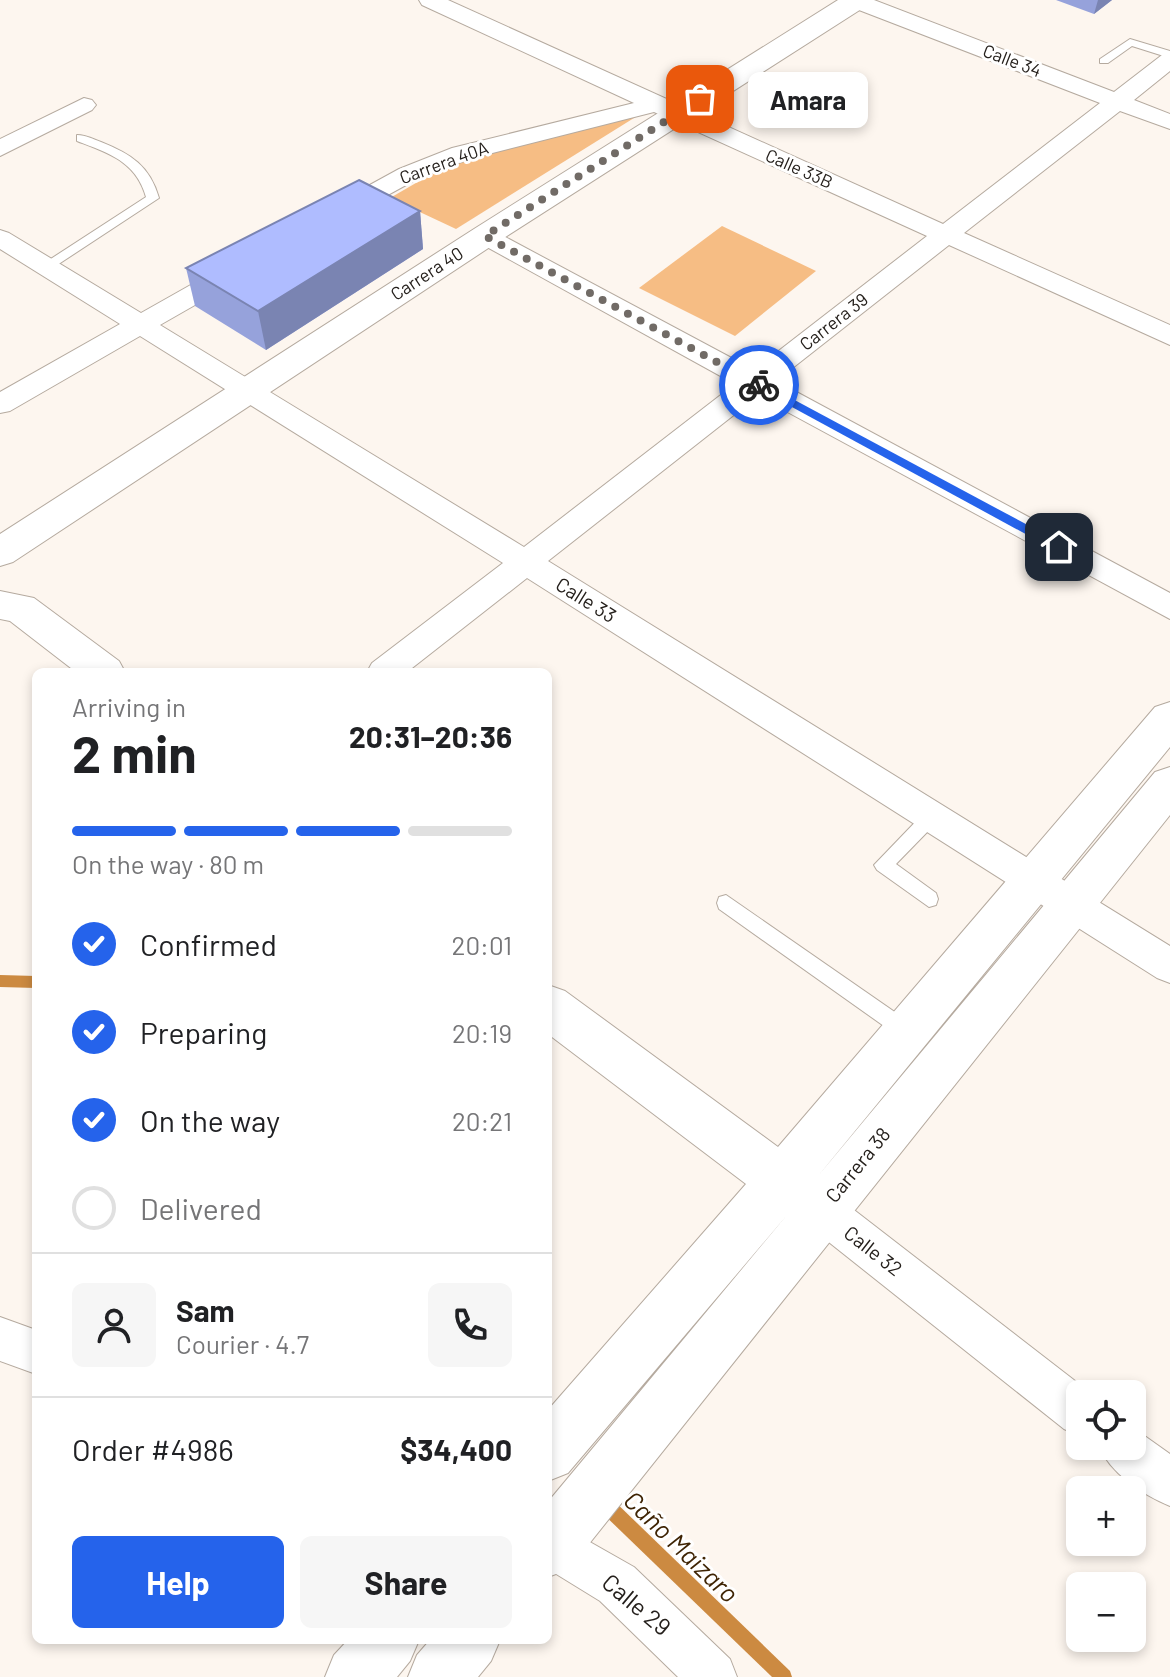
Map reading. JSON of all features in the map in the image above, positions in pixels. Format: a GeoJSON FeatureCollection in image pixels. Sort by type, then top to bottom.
{"type":"FeatureCollection","features":[{"type":"Feature","properties":{"kind":"street","name":"Calle 33B"},"geometry":{"type":"LineString","coordinates":[[430,0],[664,110],[947,233],[1170,336]]}},
{"type":"Feature","properties":{"kind":"street","name":"Carrera 40"},"geometry":{"type":"LineString","coordinates":[[0,552],[485,236],[664,110],[856,0]]}},
{"type":"Feature","properties":{"kind":"street","name":"Calle 34"},"geometry":{"type":"LineString","coordinates":[[856,0],[1170,122]]}},
{"type":"Feature","properties":{"kind":"street","name":"Carrera 39"},"geometry":{"type":"LineString","coordinates":[[389,668],[1170,57]]}},
{"type":"Feature","properties":{"kind":"street"},"geometry":{"type":"LineString","coordinates":[[0,149],[84,105]]}},
{"type":"Feature","properties":{"kind":"street","name":"Carrera 40A"},"geometry":{"type":"LineString","coordinates":[[318,224],[390,182],[434,163],[502,142],[664,110]]}},
{"type":"Feature","properties":{"kind":"street"},"geometry":{"type":"LineString","coordinates":[[485,236],[1170,607]]}},
{"type":"Feature","properties":{"kind":"street","name":"Calle 33"},"geometry":{"type":"LineString","coordinates":[[0,238],[1170,966]]}},
{"type":"Feature","properties":{"kind":"street"},"geometry":{"type":"LineString","coordinates":[[0,404],[263,255]]}},
{"type":"Feature","properties":{"kind":"street"},"geometry":{"type":"LineString","coordinates":[[0,605],[20,608],[100,668]]}},
{"type":"Feature","properties":{"kind":"street","name":"Carrera 38"},"geometry":{"type":"LineString","coordinates":[[552,1448],[605,1387],[802,1195],[1054,892],[1170,718]]}},
{"type":"Feature","properties":{"kind":"street","name":"Carrera 38"},"geometry":{"type":"LineString","coordinates":[[558,1536],[642,1433],[802,1195],[905,1030],[1170,784]]}},
{"type":"Feature","properties":{"kind":"street","name":"Calle 32"},"geometry":{"type":"LineString","coordinates":[[552,1009],[802,1195],[1066,1402]]}},
{"type":"Feature","properties":{"kind":"street"},"geometry":{"type":"LineString","coordinates":[[0,1339],[32,1351]]}},
{"type":"Feature","properties":{"kind":"street"},"geometry":{"type":"LineString","coordinates":[[1140,1460],[1170,1483]]}},
{"type":"Feature","properties":{"kind":"street","name":"Calle 29"},"geometry":{"type":"LineString","coordinates":[[558,1536],[617,1584],[712,1677]]}},
{"type":"Feature","properties":{"kind":"street"},"geometry":{"type":"LineString","coordinates":[[356,1677],[385,1644]]}},
{"type":"Feature","properties":{"kind":"street"},"geometry":{"type":"LineString","coordinates":[[439,1677],[467,1644]]}},
{"type":"Feature","properties":{"kind":"lane"},"geometry":{"type":"LineString","coordinates":[[1104,61],[1130,42],[1170,57]]}},
{"type":"Feature","properties":{"kind":"lane"},"geometry":{"type":"LineString","coordinates":[[48,267],[153,198],[148,177],[128,158],[81,138]]}},
{"type":"Feature","properties":{"kind":"lane"},"geometry":{"type":"LineString","coordinates":[[929,899],[883,865],[930,818]]}},
{"type":"Feature","properties":{"kind":"lane"},"geometry":{"type":"LineString","coordinates":[[726,903],[905,1030]]}},
{"type":"Feature","properties":{"kind":"shaded area"},"geometry":{"type":"Polygon","coordinates":[[[642,113],[456,229],[390,198],[454,161],[642,113]]]}},
{"type":"Feature","properties":{"kind":"shaded area"},"geometry":{"type":"Polygon","coordinates":[[[722,226],[816,271],[735,336],[639,288],[722,226]]]}},
{"type":"Feature","properties":{"kind":"building"},"geometry":{"type":"Polygon","coordinates":[[[359,180],[420,211],[258,311],[186,268],[359,180]]]}},
{"type":"Feature","properties":{"kind":"waterway","name":"Caño Maizaro"},"geometry":{"type":"LineString","coordinates":[[0,981],[32,982]]}},
{"type":"Feature","properties":{"kind":"waterway","name":"Caño Maizaro"},"geometry":{"type":"LineString","coordinates":[[602,1501],[784,1677]]}},
{"type":"Feature","properties":{"kind":"way so far"},"geometry":{"type":"LineString","coordinates":[[700,99],[485,236],[759,385]]}},
{"type":"Feature","properties":{"kind":"place","name":"Amara"},"geometry":{"type":"Point","coordinates":[700,99]}},
{"type":"Feature","properties":{"kind":"route"},"geometry":{"type":"LineString","coordinates":[[759,385],[1059,547]]}}]}
